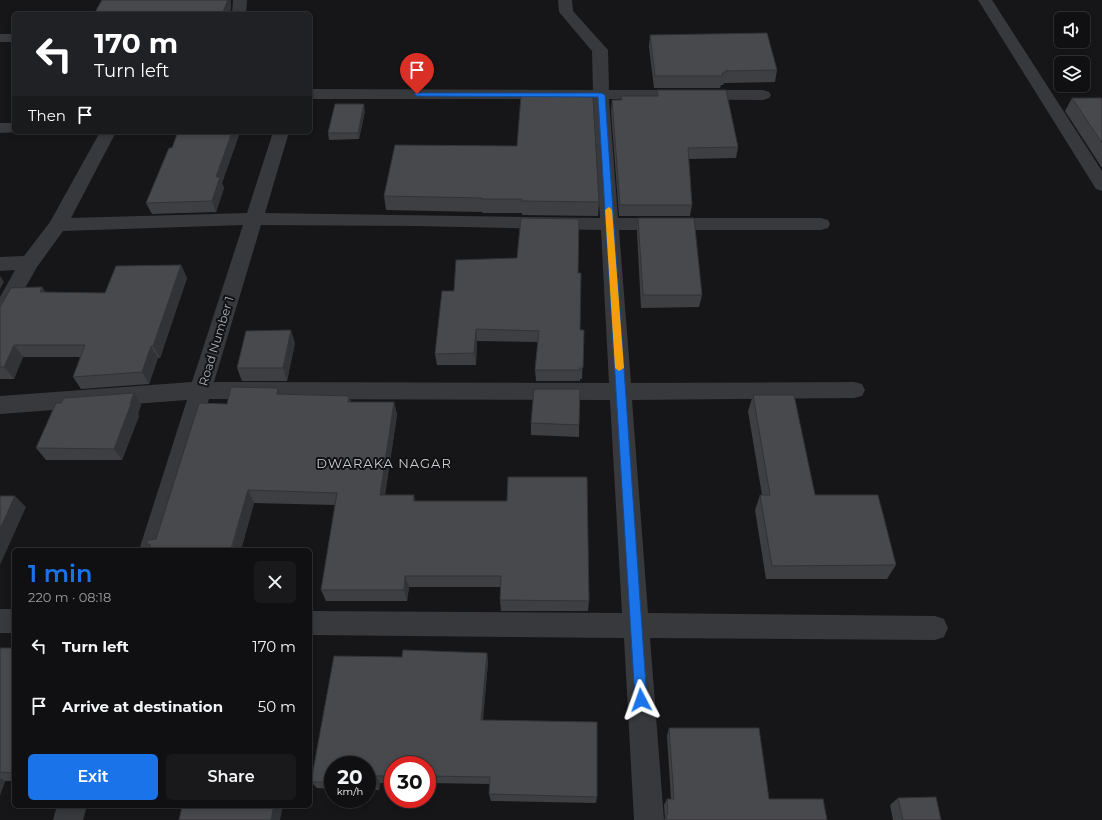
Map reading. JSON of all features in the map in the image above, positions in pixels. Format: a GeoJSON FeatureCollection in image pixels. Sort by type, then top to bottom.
{"type":"FeatureCollection","features":[{"type":"Feature","properties":{"kind":"street"},"geometry":{"type":"LineString","coordinates":[[239,12],[240,0]]}},
{"type":"Feature","properties":{"kind":"street"},"geometry":{"type":"LineString","coordinates":[[565,0],[566,12],[600,50],[601,95],[649,820]]}},
{"type":"Feature","properties":{"kind":"street"},"geometry":{"type":"LineString","coordinates":[[985,0],[1102,185]]}},
{"type":"Feature","properties":{"kind":"street"},"geometry":{"type":"LineString","coordinates":[[0,38],[12,38]]}},
{"type":"Feature","properties":{"kind":"street"},"geometry":{"type":"LineString","coordinates":[[312,94],[763,95]]}},
{"type":"Feature","properties":{"kind":"street"},"geometry":{"type":"LineString","coordinates":[[0,128],[12,128]]}},
{"type":"Feature","properties":{"kind":"street"},"geometry":{"type":"LineString","coordinates":[[0,315],[29,263],[58,225],[107,134]]}},
{"type":"Feature","properties":{"kind":"street","name":"Road Number 1"},"geometry":{"type":"LineString","coordinates":[[152,548],[280,134]]}},
{"type":"Feature","properties":{"kind":"street"},"geometry":{"type":"LineString","coordinates":[[58,225],[254,219],[424,220],[610,224],[821,224]]}},
{"type":"Feature","properties":{"kind":"street"},"geometry":{"type":"LineString","coordinates":[[0,264],[29,263]]}},
{"type":"Feature","properties":{"kind":"street"},"geometry":{"type":"LineString","coordinates":[[0,405],[201,390],[621,392],[854,390]]}},
{"type":"Feature","properties":{"kind":"street"},"geometry":{"type":"LineString","coordinates":[[0,621],[12,621]]}},
{"type":"Feature","properties":{"kind":"street"},"geometry":{"type":"LineString","coordinates":[[312,623],[935,628]]}},
{"type":"Feature","properties":{"kind":"street"},"geometry":{"type":"LineString","coordinates":[[68,820],[71,808]]}},
{"type":"Feature","properties":{"kind":"building"},"geometry":{"type":"Polygon","coordinates":[[[102,0],[228,0],[223,12],[95,12],[102,0]]]}},
{"type":"Feature","properties":{"kind":"building"},"geometry":{"type":"Polygon","coordinates":[[[767,33],[777,70],[725,71],[726,73],[722,73],[723,76],[655,76],[650,35],[767,33]]]}},
{"type":"Feature","properties":{"kind":"building"},"geometry":{"type":"Polygon","coordinates":[[[657,90],[726,90],[738,147],[688,148],[692,205],[620,205],[612,100],[622,100],[621,96],[658,96],[657,90]]]}},
{"type":"Feature","properties":{"kind":"building"},"geometry":{"type":"Polygon","coordinates":[[[521,96],[593,97],[599,202],[384,196],[395,145],[517,146],[521,96]]]}},
{"type":"Feature","properties":{"kind":"building"},"geometry":{"type":"Polygon","coordinates":[[[1072,98],[1102,98],[1102,143],[1072,98]]]}},
{"type":"Feature","properties":{"kind":"building"},"geometry":{"type":"Polygon","coordinates":[[[335,104],[364,104],[358,133],[328,133],[335,104]]]}},
{"type":"Feature","properties":{"kind":"building"},"geometry":{"type":"Polygon","coordinates":[[[177,134],[231,134],[216,177],[220,177],[212,201],[146,203],[169,148],[172,148],[177,134]]]}},
{"type":"Feature","properties":{"kind":"building"},"geometry":{"type":"Polygon","coordinates":[[[521,218],[579,219],[578,273],[581,273],[580,330],[584,330],[583,368],[580,368],[580,370],[535,370],[539,331],[476,329],[474,353],[435,354],[442,291],[454,291],[456,260],[517,258],[521,218]]]}},
{"type":"Feature","properties":{"kind":"building"},"geometry":{"type":"Polygon","coordinates":[[[638,218],[694,218],[702,295],[643,295],[638,218]]]}},
{"type":"Feature","properties":{"kind":"building"},"geometry":{"type":"Polygon","coordinates":[[[181,265],[153,346],[151,346],[142,372],[73,377],[85,345],[14,345],[4,367],[0,367],[0,307],[11,288],[42,287],[40,292],[105,293],[116,266],[181,265]]]}},
{"type":"Feature","properties":{"kind":"building"},"geometry":{"type":"Polygon","coordinates":[[[291,330],[283,368],[237,368],[246,331],[291,330]]]}},
{"type":"Feature","properties":{"kind":"building"},"geometry":{"type":"Polygon","coordinates":[[[231,387],[278,388],[277,394],[349,396],[348,402],[394,402],[380,495],[414,495],[413,501],[507,501],[508,477],[587,477],[589,601],[500,600],[501,576],[405,576],[404,590],[321,590],[337,493],[248,490],[231,548],[149,548],[150,544],[146,544],[148,540],[156,539],[199,403],[227,404],[231,387]]]}},
{"type":"Feature","properties":{"kind":"building"},"geometry":{"type":"Polygon","coordinates":[[[534,389],[580,389],[579,425],[531,423],[534,389]]]}},
{"type":"Feature","properties":{"kind":"building"},"geometry":{"type":"Polygon","coordinates":[[[134,393],[114,449],[36,448],[56,403],[61,403],[64,398],[134,393]]]}},
{"type":"Feature","properties":{"kind":"building"},"geometry":{"type":"Polygon","coordinates":[[[753,395],[794,395],[815,495],[878,495],[896,565],[772,566],[760,495],[770,495],[753,395]]]}},
{"type":"Feature","properties":{"kind":"building"},"geometry":{"type":"Polygon","coordinates":[[[0,496],[15,496],[0,529],[0,496]]]}},
{"type":"Feature","properties":{"kind":"building"},"geometry":{"type":"Polygon","coordinates":[[[0,648],[12,648],[12,773],[0,772],[0,648]]]}},
{"type":"Feature","properties":{"kind":"building"},"geometry":{"type":"Polygon","coordinates":[[[403,650],[487,653],[481,720],[597,722],[597,797],[489,794],[490,777],[436,776],[436,756],[384,756],[384,776],[376,776],[376,756],[324,756],[324,782],[312,782],[334,656],[402,657],[403,650]]]}},
{"type":"Feature","properties":{"kind":"building"},"geometry":{"type":"Polygon","coordinates":[[[669,728],[759,728],[769,799],[823,799],[827,820],[667,820],[667,799],[674,799],[669,728]]]}},
{"type":"Feature","properties":{"kind":"building"},"geometry":{"type":"Polygon","coordinates":[[[936,797],[941,820],[903,820],[898,798],[936,797]]]}},
{"type":"Feature","properties":{"kind":"building"},"geometry":{"type":"Polygon","coordinates":[[[182,808],[274,808],[271,820],[179,820],[182,808]]]}},
{"type":"Feature","properties":{"kind":"slow traffic"},"geometry":{"type":"LineString","coordinates":[[609,210],[619,368]]}},
{"type":"Feature","properties":{"kind":"district","name":"DWARAKA NAGAR"},"geometry":{"type":"Point","coordinates":[384,463]}},
{"type":"Feature","properties":{"kind":"route"},"geometry":{"type":"LineString","coordinates":[[417,94],[601,95],[641,700]]}}]}
